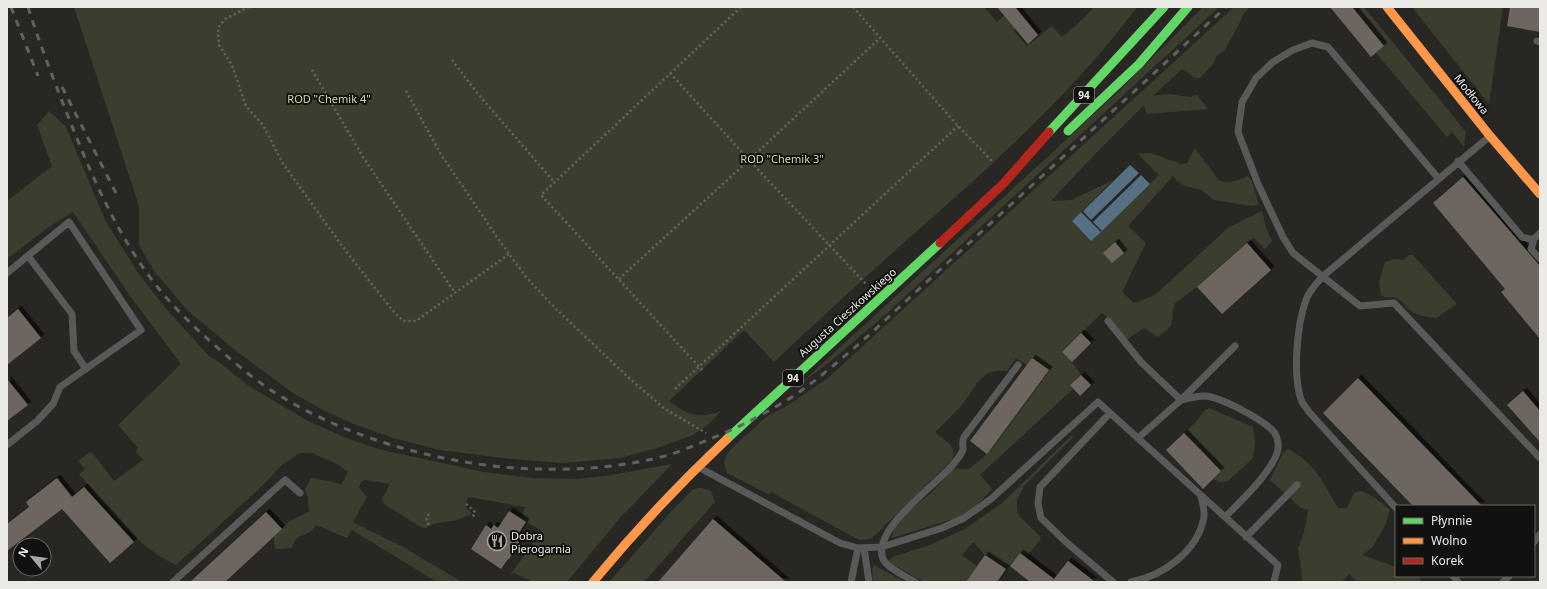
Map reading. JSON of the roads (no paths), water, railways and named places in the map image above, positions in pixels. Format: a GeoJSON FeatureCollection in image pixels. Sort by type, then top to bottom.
{"type":"FeatureCollection","features":[{"type":"Feature","properties":{"kind":"main road","name":"Augusta Cieszkowskiego"},"geometry":{"type":"LineString","coordinates":[[593,582],[619,550],[673,492],[723,442],[1004,183],[1015,169],[1164,7]]}},
{"type":"Feature","properties":{"kind":"main road","name":"94"},"geometry":{"type":"LineString","coordinates":[[1061,137],[1139,64],[1188,7]]}},
{"type":"Feature","properties":{"kind":"main road","name":"Modłowa"},"geometry":{"type":"LineString","coordinates":[[1387,7],[1490,136],[1540,194]]}},
{"type":"Feature","properties":{"kind":"main road","name":"Augusta Cieszkowskiego"},"geometry":{"type":"LineString","coordinates":[[1004,183],[1020,174],[1038,158]]}},
{"type":"Feature","properties":{"kind":"lane"},"geometry":{"type":"LineString","coordinates":[[1438,178],[1328,47],[1312,44],[1293,50],[1272,62],[1256,78],[1242,102],[1238,132],[1258,184],[1283,237],[1293,253],[1360,306],[1394,303],[1540,458]]}},
{"type":"Feature","properties":{"kind":"lane"},"geometry":{"type":"LineString","coordinates":[[1395,507],[1309,412],[1302,402],[1296,368],[1299,334],[1306,299],[1313,287],[1322,277],[1458,161],[1490,136]]}},
{"type":"Feature","properties":{"kind":"lane"},"geometry":{"type":"LineString","coordinates":[[1458,161],[1522,237],[1534,239]]}},
{"type":"Feature","properties":{"kind":"lane"},"geometry":{"type":"LineString","coordinates":[[7,273],[69,222],[141,330],[60,387],[53,404],[38,421],[7,445]]}},
{"type":"Feature","properties":{"kind":"lane"},"geometry":{"type":"LineString","coordinates":[[1540,233],[1534,239],[1531,249],[1540,259]]}},
{"type":"Feature","properties":{"kind":"lane"},"geometry":{"type":"LineString","coordinates":[[28,256],[72,314],[74,351],[86,369]]}},
{"type":"Feature","properties":{"kind":"lane"},"geometry":{"type":"LineString","coordinates":[[1108,321],[1141,362],[1181,400]]}},
{"type":"Feature","properties":{"kind":"lane"},"geometry":{"type":"LineString","coordinates":[[1138,438],[1181,400],[1235,346]]}},
{"type":"Feature","properties":{"kind":"lane"},"geometry":{"type":"LineString","coordinates":[[915,582],[884,561],[882,556],[882,546],[887,534],[896,521],[957,460],[962,452],[964,437],[1018,365]]}},
{"type":"Feature","properties":{"kind":"lane"},"geometry":{"type":"LineString","coordinates":[[1181,400],[1206,396],[1232,405],[1246,412],[1271,429],[1277,437],[1278,448],[1274,462],[1254,487],[1225,517]]}},
{"type":"Feature","properties":{"kind":"lane"},"geometry":{"type":"LineString","coordinates":[[698,467],[840,543],[861,548],[882,546],[942,528],[964,518],[991,499],[1098,402],[1278,565],[1274,582]]}},
{"type":"Feature","properties":{"kind":"lane"},"geometry":{"type":"LineString","coordinates":[[1110,413],[1040,487],[1038,504],[1041,518],[1066,542],[1113,582]]}},
{"type":"Feature","properties":{"kind":"lane"},"geometry":{"type":"LineString","coordinates":[[173,582],[285,480],[300,493]]}},
{"type":"Feature","properties":{"kind":"lane"},"geometry":{"type":"LineString","coordinates":[[1246,537],[1297,485]]}},
{"type":"Feature","properties":{"kind":"lane"},"geometry":{"type":"LineString","coordinates":[[1131,582],[1143,580],[1176,562],[1198,536],[1204,516],[1201,496]]}},
{"type":"Feature","properties":{"kind":"lane"},"geometry":{"type":"LineString","coordinates":[[851,582],[861,548]]}},
{"type":"Feature","properties":{"kind":"lane"},"geometry":{"type":"LineString","coordinates":[[861,548],[869,582]]}},
{"type":"Feature","properties":{"kind":"water"},"geometry":{"type":"Polygon","coordinates":[[[1130,165],[1139,173],[1091,220],[1083,211],[1130,165]]]}},
{"type":"Feature","properties":{"kind":"water"},"geometry":{"type":"Polygon","coordinates":[[[1141,175],[1150,184],[1102,231],[1093,222],[1141,175]]]}},
{"type":"Feature","properties":{"kind":"water"},"geometry":{"type":"Polygon","coordinates":[[[1081,212],[1101,232],[1091,241],[1072,221],[1081,212]]]}},
{"type":"Feature","properties":{"kind":"railway"},"geometry":{"type":"LineString","coordinates":[[11,7],[38,76]]}},
{"type":"Feature","properties":{"kind":"railway"},"geometry":{"type":"LineString","coordinates":[[28,7],[44,54],[72,126],[116,223],[143,268],[159,289],[185,318],[216,347],[262,384],[290,402],[350,431],[415,452],[448,459],[514,468],[554,469],[611,466],[669,455],[740,426],[795,395],[824,374],[869,335],[1226,7]]}},
{"type":"Feature","properties":{"kind":"railway"},"geometry":{"type":"LineString","coordinates":[[62,87],[118,197]]}},
{"type":"Feature","properties":{"kind":"place","name":"Dobra Pierogarnia"},"geometry":{"type":"Point","coordinates":[497,541]}},
{"type":"Feature","properties":{"kind":"park label","name":"ROD \"Chemik 4\""},"geometry":{"type":"Point","coordinates":[329,98]}},
{"type":"Feature","properties":{"kind":"park label","name":"ROD \"Chemik 3\""},"geometry":{"type":"Point","coordinates":[782,158]}}]}
